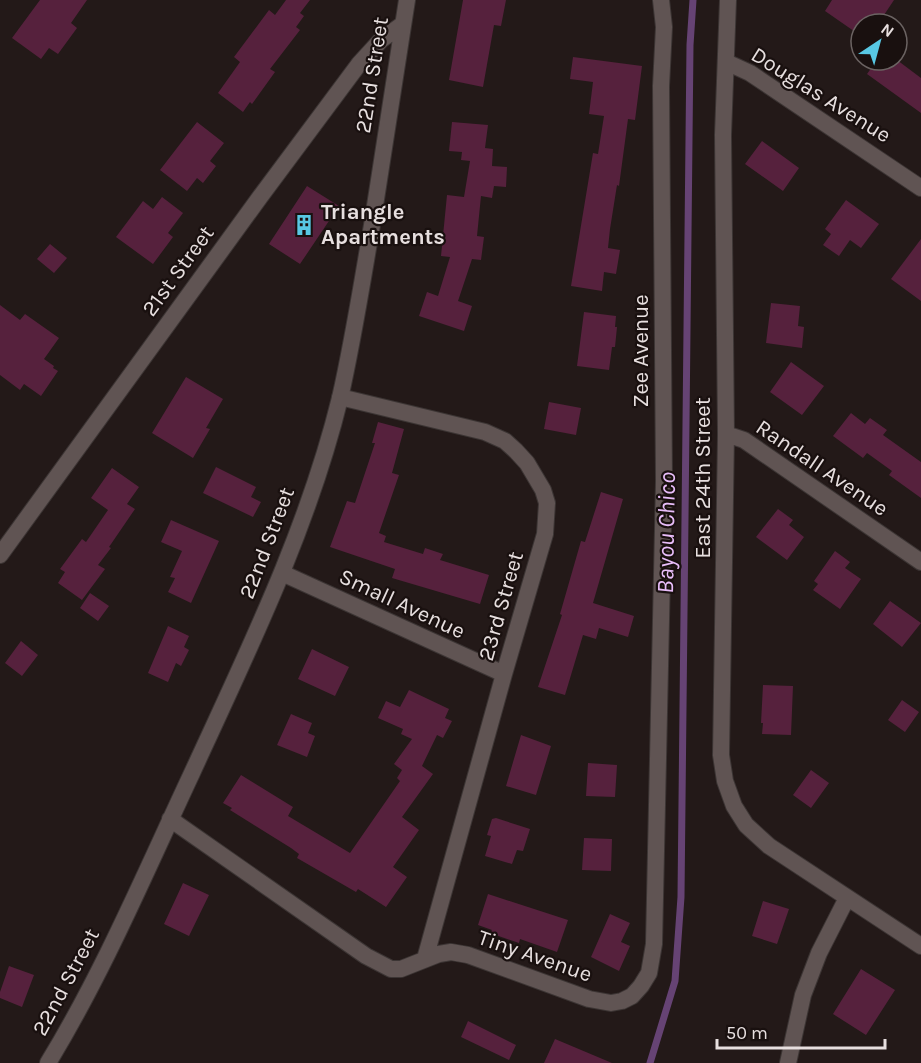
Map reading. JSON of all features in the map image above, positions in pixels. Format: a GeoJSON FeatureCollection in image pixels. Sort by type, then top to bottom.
{"type":"FeatureCollection","features":[{"type":"Feature","properties":{"kind":"street","name":"22nd Street"},"geometry":{"type":"LineString","coordinates":[[48,1063],[74,1021],[99,971],[282,573],[324,455],[340,397],[358,308],[406,0]]}},
{"type":"Feature","properties":{"kind":"street","name":"Zee Avenue"},"geometry":{"type":"LineString","coordinates":[[659,701],[664,481],[661,86],[664,27],[661,0]]}},
{"type":"Feature","properties":{"kind":"street","name":"East 24th Street"},"geometry":{"type":"LineString","coordinates":[[728,0],[723,135],[726,434],[721,755],[725,781],[734,806],[746,825],[769,846],[921,946]]}},
{"type":"Feature","properties":{"kind":"street","name":"21st Street"},"geometry":{"type":"LineString","coordinates":[[0,555],[345,83],[381,39],[403,24]]}},
{"type":"Feature","properties":{"kind":"street","name":"Douglas Avenue"},"geometry":{"type":"LineString","coordinates":[[726,63],[750,73],[921,188]]}},
{"type":"Feature","properties":{"kind":"street","name":"23rd Street"},"geometry":{"type":"LineString","coordinates":[[340,397],[486,432],[505,441],[527,463],[548,503],[545,534],[425,959]]}},
{"type":"Feature","properties":{"kind":"street","name":"Randall Avenue"},"geometry":{"type":"LineString","coordinates":[[726,434],[744,440],[921,562]]}},
{"type":"Feature","properties":{"kind":"street","name":"Small Avenue"},"geometry":{"type":"LineString","coordinates":[[282,573],[504,674]]}},
{"type":"Feature","properties":{"kind":"street","name":"Tiny Avenue"},"geometry":{"type":"LineString","coordinates":[[170,819],[366,956],[391,969],[401,969],[451,952],[468,955],[589,999],[611,1003],[622,1001],[632,996],[642,986],[649,973],[654,944],[659,701]]}},
{"type":"Feature","properties":{"kind":"street"},"geometry":{"type":"LineString","coordinates":[[788,1063],[803,995],[819,953],[847,898]]}},
{"type":"Feature","properties":{"kind":"building"},"geometry":{"type":"Polygon","coordinates":[[[40,0],[87,0],[71,23],[77,28],[58,54],[49,48],[41,59],[12,38],[40,0]]]}},
{"type":"Feature","properties":{"kind":"building"},"geometry":{"type":"Polygon","coordinates":[[[286,0],[310,0],[300,13],[304,16],[296,27],[300,30],[270,69],[275,72],[252,104],[250,102],[243,112],[218,93],[240,62],[234,57],[269,10],[275,15],[286,0]]]}},
{"type":"Feature","properties":{"kind":"building"},"geometry":{"type":"Polygon","coordinates":[[[463,0],[506,0],[501,26],[494,25],[483,87],[449,80],[463,0]]]}},
{"type":"Feature","properties":{"kind":"building"},"geometry":{"type":"Polygon","coordinates":[[[832,0],[894,0],[886,12],[849,12],[849,28],[825,11],[832,0]]]}},
{"type":"Feature","properties":{"kind":"building"},"geometry":{"type":"Polygon","coordinates":[[[573,57],[642,66],[635,120],[628,119],[619,186],[617,185],[610,229],[608,248],[620,250],[616,274],[604,272],[602,291],[571,286],[593,153],[598,154],[604,116],[589,114],[593,82],[570,79],[573,57]]]}},
{"type":"Feature","properties":{"kind":"building"},"geometry":{"type":"Polygon","coordinates":[[[909,69],[921,78],[921,113],[867,74],[868,72],[909,72],[909,69]]]}},
{"type":"Feature","properties":{"kind":"building"},"geometry":{"type":"Polygon","coordinates":[[[197,122],[224,143],[210,161],[216,166],[203,183],[197,178],[187,191],[160,170],[197,122]]]}},
{"type":"Feature","properties":{"kind":"building"},"geometry":{"type":"Polygon","coordinates":[[[452,122],[488,125],[485,148],[493,149],[492,166],[507,167],[506,187],[494,186],[492,198],[481,196],[477,236],[484,237],[481,260],[472,259],[458,301],[472,306],[464,331],[419,316],[427,292],[438,296],[450,257],[441,256],[447,195],[464,197],[470,161],[461,160],[462,152],[449,151],[452,122]]]}},
{"type":"Feature","properties":{"kind":"building"},"geometry":{"type":"Polygon","coordinates":[[[762,141],[799,168],[783,191],[745,164],[762,141]]]}},
{"type":"Feature","properties":{"kind":"building","name":"Triangle Apartments"},"geometry":{"type":"Polygon","coordinates":[[[307,186],[339,206],[300,264],[269,244],[307,186]]]}},
{"type":"Feature","properties":{"kind":"building"},"geometry":{"type":"Polygon","coordinates":[[[162,197],[183,213],[168,233],[173,237],[153,264],[116,237],[143,201],[153,209],[162,197]]]}},
{"type":"Feature","properties":{"kind":"building"},"geometry":{"type":"Polygon","coordinates":[[[846,200],[879,224],[861,248],[850,240],[839,256],[823,245],[831,234],[825,229],[846,200]]]}},
{"type":"Feature","properties":{"kind":"building"},"geometry":{"type":"Polygon","coordinates":[[[921,239],[921,301],[891,279],[921,239]]]}},
{"type":"Feature","properties":{"kind":"building"},"geometry":{"type":"Polygon","coordinates":[[[50,244],[67,258],[54,273],[37,259],[50,244]]]}},
{"type":"Feature","properties":{"kind":"building"},"geometry":{"type":"Polygon","coordinates":[[[771,303],[800,306],[798,326],[804,327],[802,348],[766,343],[771,303]]]}},
{"type":"Feature","properties":{"kind":"building"},"geometry":{"type":"Polygon","coordinates":[[[0,305],[20,320],[25,314],[59,338],[44,359],[58,371],[41,396],[24,384],[20,390],[0,375],[0,305]]]}},
{"type":"Feature","properties":{"kind":"building"},"geometry":{"type":"Polygon","coordinates":[[[584,312],[616,316],[615,347],[612,347],[609,370],[577,366],[584,312]]]}},
{"type":"Feature","properties":{"kind":"building"},"geometry":{"type":"Polygon","coordinates":[[[791,362],[824,386],[802,415],[770,392],[791,362]]]}},
{"type":"Feature","properties":{"kind":"building"},"geometry":{"type":"Polygon","coordinates":[[[186,377],[223,399],[206,428],[210,429],[193,458],[152,433],[186,377]]]}},
{"type":"Feature","properties":{"kind":"building"},"geometry":{"type":"Polygon","coordinates":[[[549,402],[581,408],[576,435],[544,429],[549,402]]]}},
{"type":"Feature","properties":{"kind":"building"},"geometry":{"type":"Polygon","coordinates":[[[851,413],[865,424],[870,418],[887,430],[883,435],[921,462],[921,498],[889,475],[892,471],[867,453],[863,458],[833,436],[851,413]]]}},
{"type":"Feature","properties":{"kind":"building"},"geometry":{"type":"Polygon","coordinates":[[[378,422],[404,429],[392,473],[399,475],[379,533],[386,536],[384,542],[423,554],[425,548],[443,554],[440,560],[489,575],[480,604],[392,578],[395,569],[330,547],[347,501],[355,503],[375,443],[372,443],[378,422]]]}},
{"type":"Feature","properties":{"kind":"building"},"geometry":{"type":"Polygon","coordinates":[[[216,467],[256,487],[251,497],[261,502],[253,517],[203,493],[216,467]]]}},
{"type":"Feature","properties":{"kind":"building"},"geometry":{"type":"Polygon","coordinates":[[[112,468],[139,487],[127,504],[135,509],[98,565],[105,569],[82,600],[58,583],[65,572],[60,569],[82,539],[86,542],[108,510],[91,498],[112,468]]]}},
{"type":"Feature","properties":{"kind":"building"},"geometry":{"type":"Polygon","coordinates":[[[601,492],[623,499],[593,603],[634,616],[628,637],[599,628],[596,639],[583,635],[565,695],[538,687],[562,615],[560,614],[581,541],[585,542],[601,492]]]}},
{"type":"Feature","properties":{"kind":"building"},"geometry":{"type":"Polygon","coordinates":[[[778,509],[793,520],[789,525],[804,537],[787,560],[756,537],[778,509]]]}},
{"type":"Feature","properties":{"kind":"building"},"geometry":{"type":"Polygon","coordinates":[[[171,520],[219,541],[191,603],[168,592],[175,578],[170,577],[182,551],[161,542],[171,520]]]}},
{"type":"Feature","properties":{"kind":"building"},"geometry":{"type":"Polygon","coordinates":[[[835,551],[850,562],[845,568],[861,579],[840,609],[813,590],[818,584],[814,581],[835,551]]]}},
{"type":"Feature","properties":{"kind":"building"},"geometry":{"type":"Polygon","coordinates":[[[90,593],[109,606],[98,621],[80,608],[90,593]]]}},
{"type":"Feature","properties":{"kind":"building"},"geometry":{"type":"Polygon","coordinates":[[[890,601],[921,623],[902,647],[873,624],[890,601]]]}},
{"type":"Feature","properties":{"kind":"building"},"geometry":{"type":"Polygon","coordinates":[[[168,626],[189,636],[184,647],[189,650],[181,666],[176,663],[168,682],[148,673],[168,626]]]}},
{"type":"Feature","properties":{"kind":"building"},"geometry":{"type":"Polygon","coordinates":[[[21,641],[38,655],[22,676],[5,663],[21,641]]]}},
{"type":"Feature","properties":{"kind":"building"},"geometry":{"type":"Polygon","coordinates":[[[312,649],[349,667],[335,696],[298,679],[312,649]]]}},
{"type":"Feature","properties":{"kind":"building"},"geometry":{"type":"Polygon","coordinates":[[[763,685],[793,686],[791,735],[762,734],[763,685]]]}},
{"type":"Feature","properties":{"kind":"building"},"geometry":{"type":"Polygon","coordinates":[[[409,690],[449,709],[445,718],[452,721],[443,738],[437,735],[422,766],[433,774],[402,817],[419,830],[393,867],[407,877],[386,907],[358,889],[356,892],[297,858],[299,854],[291,848],[230,810],[232,808],[223,803],[241,775],[293,807],[288,816],[350,853],[400,781],[397,778],[402,770],[394,764],[412,739],[401,734],[403,729],[378,718],[386,701],[400,707],[409,690]]]}},
{"type":"Feature","properties":{"kind":"building"},"geometry":{"type":"Polygon","coordinates":[[[902,700],[919,712],[905,732],[888,720],[902,700]]]}},
{"type":"Feature","properties":{"kind":"building"},"geometry":{"type":"Polygon","coordinates":[[[291,714],[312,723],[308,733],[315,736],[307,757],[277,745],[291,714]]]}},
{"type":"Feature","properties":{"kind":"building"},"geometry":{"type":"Polygon","coordinates":[[[521,735],[551,746],[536,795],[506,786],[521,735]]]}},
{"type":"Feature","properties":{"kind":"building"},"geometry":{"type":"Polygon","coordinates":[[[588,763],[617,765],[615,797],[586,796],[588,763]]]}},
{"type":"Feature","properties":{"kind":"building"},"geometry":{"type":"Polygon","coordinates":[[[811,770],[829,783],[811,808],[793,795],[811,770]]]}},
{"type":"Feature","properties":{"kind":"building"},"geometry":{"type":"Polygon","coordinates":[[[496,818],[530,829],[523,851],[517,850],[512,864],[485,856],[491,836],[487,835],[492,819],[496,818]]]}},
{"type":"Feature","properties":{"kind":"building"},"geometry":{"type":"Polygon","coordinates":[[[584,838],[612,839],[611,871],[582,870],[584,838]]]}},
{"type":"Feature","properties":{"kind":"building"},"geometry":{"type":"Polygon","coordinates":[[[183,883],[209,895],[189,936],[164,924],[183,883]]]}},
{"type":"Feature","properties":{"kind":"building"},"geometry":{"type":"Polygon","coordinates":[[[488,894],[568,920],[557,952],[520,939],[519,943],[490,933],[492,930],[478,925],[488,894]]]}},
{"type":"Feature","properties":{"kind":"building"},"geometry":{"type":"Polygon","coordinates":[[[763,901],[789,909],[777,944],[752,936],[763,901]]]}},
{"type":"Feature","properties":{"kind":"building"},"geometry":{"type":"Polygon","coordinates":[[[610,914],[630,923],[621,942],[630,946],[619,971],[591,957],[610,914]]]}},
{"type":"Feature","properties":{"kind":"building"},"geometry":{"type":"Polygon","coordinates":[[[9,966],[34,975],[22,1007],[0,998],[9,966]]]}},
{"type":"Feature","properties":{"kind":"building"},"geometry":{"type":"Polygon","coordinates":[[[861,969],[895,990],[866,1035],[833,1014],[861,969]]]}},
{"type":"Feature","properties":{"kind":"building"},"geometry":{"type":"Polygon","coordinates":[[[468,1021],[516,1045],[509,1060],[461,1037],[468,1021]]]}},
{"type":"Feature","properties":{"kind":"building"},"geometry":{"type":"Polygon","coordinates":[[[555,1039],[612,1063],[544,1063],[555,1039]]]}},
{"type":"Feature","properties":{"kind":"waterway","name":"Bayou Chico"},"geometry":{"type":"LineString","coordinates":[[650,1063],[675,981],[681,897],[690,45],[693,0]]}},
{"type":"Feature","properties":{"kind":"place","name":"Triangle Apartments"},"geometry":{"type":"Point","coordinates":[304,225]}}]}
